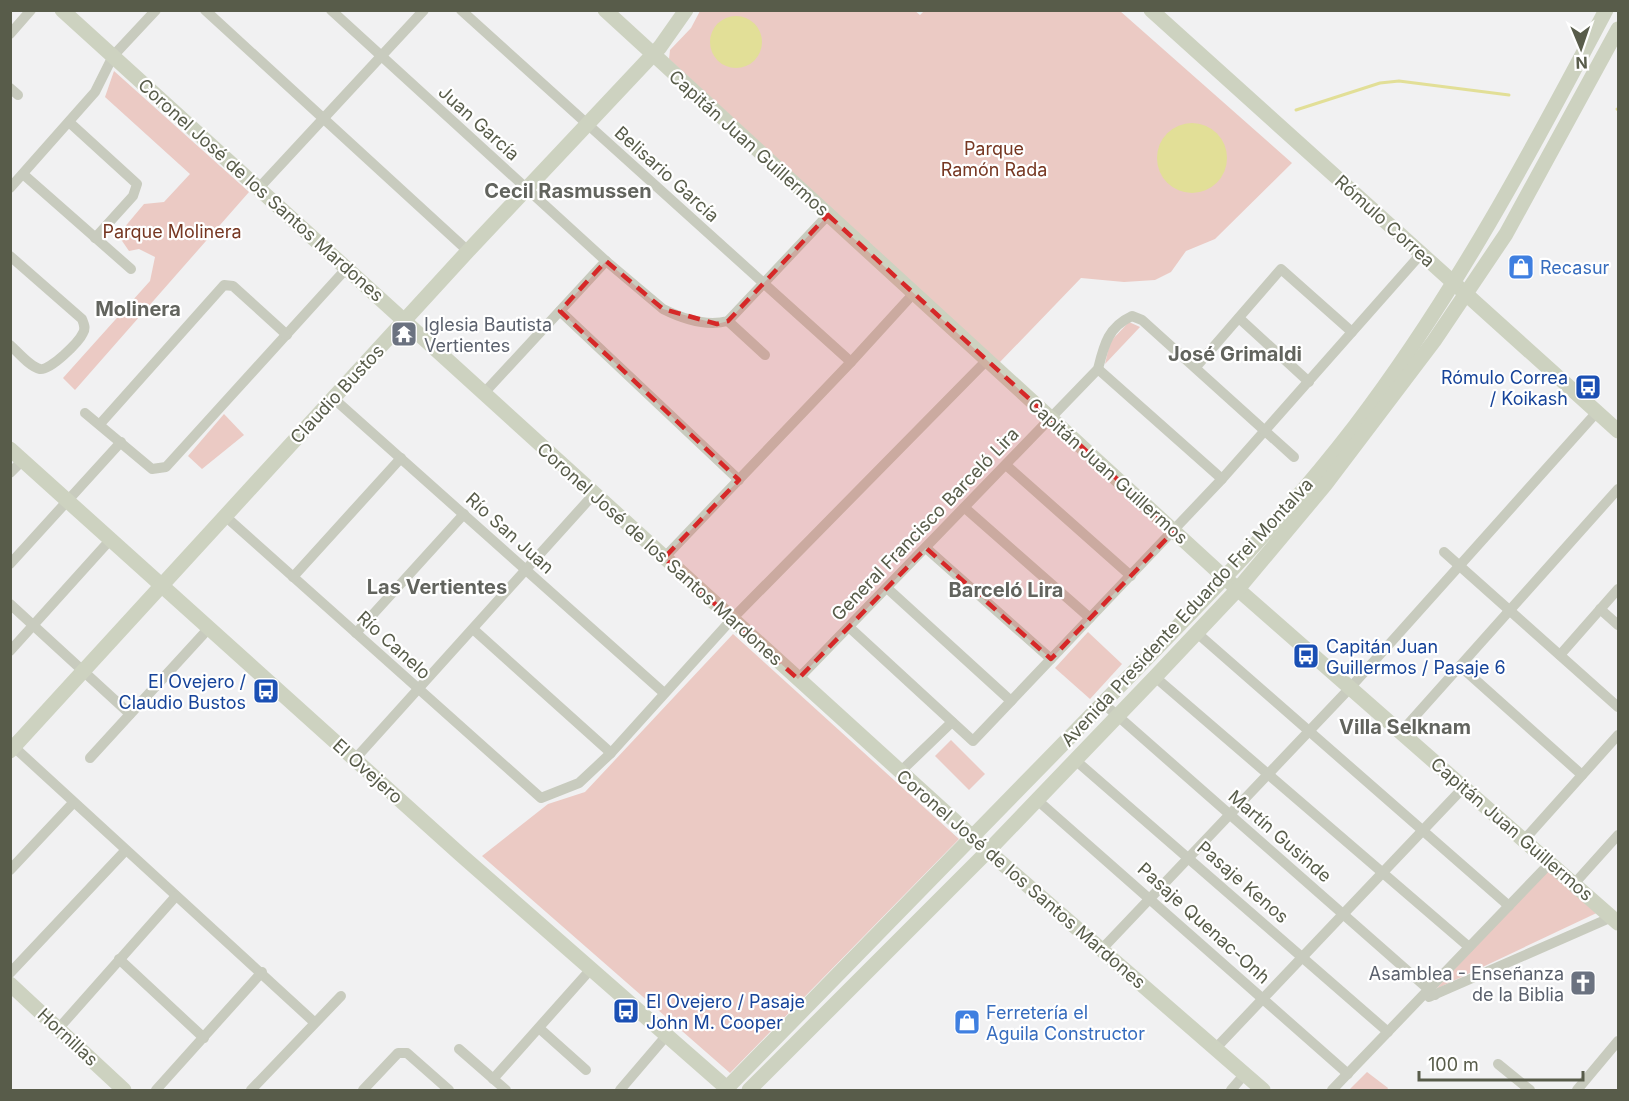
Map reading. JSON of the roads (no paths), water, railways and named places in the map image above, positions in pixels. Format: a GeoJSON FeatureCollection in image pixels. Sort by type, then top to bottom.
{"type":"FeatureCollection","features":[{"type":"Feature","properties":{"kind":"street"},"geometry":{"type":"LineString","coordinates":[[10,34],[31,10]]}},
{"type":"Feature","properties":{"kind":"street","name":"Coronel José de los Santos Mardones"},"geometry":{"type":"LineString","coordinates":[[62,10],[988,852],[1263,1090]]}},
{"type":"Feature","properties":{"kind":"street"},"geometry":{"type":"LineString","coordinates":[[10,188],[95,92],[113,56],[156,10]]}},
{"type":"Feature","properties":{"kind":"street"},"geometry":{"type":"LineString","coordinates":[[205,10],[468,251]]}},
{"type":"Feature","properties":{"kind":"street","name":"Juan García"},"geometry":{"type":"LineString","coordinates":[[331,10],[606,261],[663,309],[701,322],[717,324],[728,321]]}},
{"type":"Feature","properties":{"kind":"street"},"geometry":{"type":"LineString","coordinates":[[258,189],[424,10]]}},
{"type":"Feature","properties":{"kind":"street","name":"Belisario García"},"geometry":{"type":"LineString","coordinates":[[461,10],[851,363]]}},
{"type":"Feature","properties":{"kind":"street","name":"Capitán Juan Guillermos"},"geometry":{"type":"LineString","coordinates":[[605,10],[1225,578],[1615,920]]}},
{"type":"Feature","properties":{"kind":"street","name":"Claudio Bustos"},"geometry":{"type":"LineString","coordinates":[[12,749],[468,251],[671,34],[686,10]]}},
{"type":"Feature","properties":{"kind":"street","name":"Rómulo Correa"},"geometry":{"type":"LineString","coordinates":[[1151,10],[1618,431]]}},
{"type":"Feature","properties":{"kind":"street","name":"Avenida Presidente Eduardo Frei Montalva"},"geometry":{"type":"LineString","coordinates":[[727,1090],[836,975],[973,838],[1225,578],[1291,504],[1353,428],[1455,284],[1530,156],[1606,10]]}},
{"type":"Feature","properties":{"kind":"street","name":"Avenida Presidente Eduardo Frei Montalva"},"geometry":{"type":"LineString","coordinates":[[749,1090],[988,852],[1074,759],[1197,633],[1238,589],[1368,431],[1467,295],[1506,234],[1618,29]]}},
{"type":"Feature","properties":{"kind":"street"},"geometry":{"type":"LineString","coordinates":[[69,122],[135,181],[136,192],[95,238]]}},
{"type":"Feature","properties":{"kind":"street"},"geometry":{"type":"LineString","coordinates":[[23,174],[131,269]]}},
{"type":"Feature","properties":{"kind":"street"},"geometry":{"type":"LineString","coordinates":[[765,355],[728,321],[766,284],[828,215]]}},
{"type":"Feature","properties":{"kind":"street"},"geometry":{"type":"LineString","coordinates":[[849,627],[973,741],[1222,479],[1421,254]]}},
{"type":"Feature","properties":{"kind":"street"},"geometry":{"type":"LineString","coordinates":[[10,256],[82,319],[85,326],[83,333],[53,366],[44,370],[37,368],[10,345]]}},
{"type":"Feature","properties":{"kind":"street"},"geometry":{"type":"LineString","coordinates":[[484,393],[606,261]]}},
{"type":"Feature","properties":{"kind":"street"},"geometry":{"type":"LineString","coordinates":[[85,413],[152,469],[160,470],[346,269]]}},
{"type":"Feature","properties":{"kind":"street"},"geometry":{"type":"LineString","coordinates":[[1294,456],[1196,367],[1281,269],[1352,332]]}},
{"type":"Feature","properties":{"kind":"street"},"geometry":{"type":"LineString","coordinates":[[100,424],[228,284],[287,334]]}},
{"type":"Feature","properties":{"kind":"street"},"geometry":{"type":"LineString","coordinates":[[664,558],[851,363],[914,293]]}},
{"type":"Feature","properties":{"kind":"street"},"geometry":{"type":"LineString","coordinates":[[560,311],[739,480]]}},
{"type":"Feature","properties":{"kind":"street","name":"General Francisco Barceló Lira"},"geometry":{"type":"LineString","coordinates":[[798,679],[1098,369],[1106,338],[1121,322],[1132,316],[1142,320],[1196,367]]}},
{"type":"Feature","properties":{"kind":"street"},"geometry":{"type":"LineString","coordinates":[[1239,318],[1309,382]]}},
{"type":"Feature","properties":{"kind":"street"},"geometry":{"type":"LineString","coordinates":[[472,629],[611,753],[732,619],[987,360]]}},
{"type":"Feature","properties":{"kind":"street"},"geometry":{"type":"LineString","coordinates":[[1098,369],[1222,479]]}},
{"type":"Feature","properties":{"kind":"street","name":"Río San Juan"},"geometry":{"type":"LineString","coordinates":[[333,398],[664,693]]}},
{"type":"Feature","properties":{"kind":"street"},"geometry":{"type":"LineString","coordinates":[[1101,950],[1350,688],[1597,412]]}},
{"type":"Feature","properties":{"kind":"street"},"geometry":{"type":"LineString","coordinates":[[10,564],[121,442]]}},
{"type":"Feature","properties":{"kind":"street","name":"El Ovejero"},"geometry":{"type":"LineString","coordinates":[[10,448],[727,1090]]}},
{"type":"Feature","properties":{"kind":"street"},"geometry":{"type":"LineString","coordinates":[[294,577],[401,458]]}},
{"type":"Feature","properties":{"kind":"street"},"geometry":{"type":"LineString","coordinates":[[10,473],[23,460]]}},
{"type":"Feature","properties":{"kind":"street"},"geometry":{"type":"LineString","coordinates":[[1006,465],[1131,576]]}},
{"type":"Feature","properties":{"kind":"street"},"geometry":{"type":"LineString","coordinates":[[1401,732],[1618,489]]}},
{"type":"Feature","properties":{"kind":"street"},"geometry":{"type":"LineString","coordinates":[[355,759],[594,494]]}},
{"type":"Feature","properties":{"kind":"street"},"geometry":{"type":"LineString","coordinates":[[965,508],[1090,618]]}},
{"type":"Feature","properties":{"kind":"street"},"geometry":{"type":"LineString","coordinates":[[356,633],[464,514]]}},
{"type":"Feature","properties":{"kind":"street","name":"Río Canelo"},"geometry":{"type":"LineString","coordinates":[[225,516],[541,798],[579,783],[611,753]]}},
{"type":"Feature","properties":{"kind":"street"},"geometry":{"type":"LineString","coordinates":[[10,651],[111,539]]}},
{"type":"Feature","properties":{"kind":"street"},"geometry":{"type":"LineString","coordinates":[[926,548],[1052,659]]}},
{"type":"Feature","properties":{"kind":"street"},"geometry":{"type":"LineString","coordinates":[[1444,552],[1618,707]]}},
{"type":"Feature","properties":{"kind":"street"},"geometry":{"type":"LineString","coordinates":[[887,588],[1011,701]]}},
{"type":"Feature","properties":{"kind":"street"},"geometry":{"type":"LineString","coordinates":[[1560,654],[1618,589]]}},
{"type":"Feature","properties":{"kind":"street"},"geometry":{"type":"LineString","coordinates":[[10,604],[130,714]]}},
{"type":"Feature","properties":{"kind":"street"},"geometry":{"type":"LineString","coordinates":[[1600,609],[1618,625]]}},
{"type":"Feature","properties":{"kind":"street"},"geometry":{"type":"LineString","coordinates":[[90,758],[209,628]]}},
{"type":"Feature","properties":{"kind":"street"},"geometry":{"type":"LineString","coordinates":[[1197,633],[1509,906]]}},
{"type":"Feature","properties":{"kind":"street"},"geometry":{"type":"LineString","coordinates":[[1460,666],[1582,775]]}},
{"type":"Feature","properties":{"kind":"street"},"geometry":{"type":"LineString","coordinates":[[1155,677],[1469,947]]}},
{"type":"Feature","properties":{"kind":"street","name":"Martín Gusinde"},"geometry":{"type":"LineString","coordinates":[[1103,703],[1432,992]]}},
{"type":"Feature","properties":{"kind":"street"},"geometry":{"type":"LineString","coordinates":[[900,772],[952,722]]}},
{"type":"Feature","properties":{"kind":"street"},"geometry":{"type":"LineString","coordinates":[[1524,840],[1618,735]]}},
{"type":"Feature","properties":{"kind":"street"},"geometry":{"type":"LineString","coordinates":[[12,749],[262,972],[314,1022]]}},
{"type":"Feature","properties":{"kind":"street","name":"Pasaje Kenos"},"geometry":{"type":"LineString","coordinates":[[1074,759],[1388,1032]]}},
{"type":"Feature","properties":{"kind":"street"},"geometry":{"type":"LineString","coordinates":[[1215,1049],[1464,787]]}},
{"type":"Feature","properties":{"kind":"street","name":"Pasaje Quenac-Onh"},"geometry":{"type":"LineString","coordinates":[[1036,800],[1151,897],[1348,1074]]}},
{"type":"Feature","properties":{"kind":"street"},"geometry":{"type":"LineString","coordinates":[[10,870],[73,803]]}},
{"type":"Feature","properties":{"kind":"street"},"geometry":{"type":"LineString","coordinates":[[1574,884],[1618,835]]}},
{"type":"Feature","properties":{"kind":"street"},"geometry":{"type":"LineString","coordinates":[[10,973],[125,851]]}},
{"type":"Feature","properties":{"kind":"street"},"geometry":{"type":"LineString","coordinates":[[1432,992],[1469,947],[1550,863]]}},
{"type":"Feature","properties":{"kind":"street"},"geometry":{"type":"LineString","coordinates":[[59,1028],[176,896]]}},
{"type":"Feature","properties":{"kind":"street"},"geometry":{"type":"LineString","coordinates":[[1332,1090],[1415,1004],[1432,992],[1615,920]]}},
{"type":"Feature","properties":{"kind":"street"},"geometry":{"type":"LineString","coordinates":[[119,959],[204,1038]]}},
{"type":"Feature","properties":{"kind":"street"},"geometry":{"type":"LineString","coordinates":[[493,1079],[591,969]]}},
{"type":"Feature","properties":{"kind":"street"},"geometry":{"type":"LineString","coordinates":[[156,1090],[262,972]]}},
{"type":"Feature","properties":{"kind":"street","name":"Hornillas"},"geometry":{"type":"LineString","coordinates":[[10,984],[124,1090]]}},
{"type":"Feature","properties":{"kind":"street"},"geometry":{"type":"LineString","coordinates":[[251,1090],[341,996]]}},
{"type":"Feature","properties":{"kind":"street"},"geometry":{"type":"LineString","coordinates":[[539,1028],[586,1070]]}},
{"type":"Feature","properties":{"kind":"street"},"geometry":{"type":"LineString","coordinates":[[620,1090],[667,1035]]}},
{"type":"Feature","properties":{"kind":"street"},"geometry":{"type":"LineString","coordinates":[[1577,1090],[1618,1041]]}},
{"type":"Feature","properties":{"kind":"street"},"geometry":{"type":"LineString","coordinates":[[459,1048],[506,1090]]}},
{"type":"Feature","properties":{"kind":"street"},"geometry":{"type":"LineString","coordinates":[[363,1090],[398,1053],[402,1052],[407,1053],[449,1090]]}},
{"type":"Feature","properties":{"kind":"street"},"geometry":{"type":"LineString","coordinates":[[1498,1064],[1530,1090]]}},
{"type":"Feature","properties":{"kind":"street"},"geometry":{"type":"LineString","coordinates":[[1231,1090],[1244,1075]]}},
{"type":"Feature","properties":{"kind":"waterway"},"geometry":{"type":"LineString","coordinates":[[1296,110],[1380,83],[1399,81],[1509,95]]}},
{"type":"Feature","properties":{"kind":"place","name":"Recasur"},"geometry":{"type":"Point","coordinates":[1521,267]}},
{"type":"Feature","properties":{"kind":"place","name":"Iglesia Bautista Vertientes"},"geometry":{"type":"Point","coordinates":[404,334]}},
{"type":"Feature","properties":{"kind":"place","name":"Rómulo Correa / Koikash"},"geometry":{"type":"Point","coordinates":[1588,387]}},
{"type":"Feature","properties":{"kind":"place","name":"Capitán Juan Guillermos / Pasaje 6"},"geometry":{"type":"Point","coordinates":[1306,656]}},
{"type":"Feature","properties":{"kind":"place","name":"El Ovejero / Claudio Bustos"},"geometry":{"type":"Point","coordinates":[266,691]}},
{"type":"Feature","properties":{"kind":"place","name":"Asamblea - Enseñanza de la Biblia"},"geometry":{"type":"Point","coordinates":[1583,983]}},
{"type":"Feature","properties":{"kind":"place","name":"El Ovejero / Pasaje John M. Cooper"},"geometry":{"type":"Point","coordinates":[626,1011]}},
{"type":"Feature","properties":{"kind":"place","name":"Ferretería el Aguila Constructor"},"geometry":{"type":"Point","coordinates":[967,1022]}},
{"type":"Feature","properties":{"kind":"district","name":"Cecil Rasmussen"},"geometry":{"type":"Point","coordinates":[568,191]}},
{"type":"Feature","properties":{"kind":"district","name":"Molinera"},"geometry":{"type":"Point","coordinates":[138,309]}},
{"type":"Feature","properties":{"kind":"district","name":"José Grimaldi"},"geometry":{"type":"Point","coordinates":[1235,354]}},
{"type":"Feature","properties":{"kind":"district","name":"Las Vertientes"},"geometry":{"type":"Point","coordinates":[437,587]}},
{"type":"Feature","properties":{"kind":"district","name":"Barceló Lira"},"geometry":{"type":"Point","coordinates":[1006,590]}},
{"type":"Feature","properties":{"kind":"district","name":"Villa Selknam"},"geometry":{"type":"Point","coordinates":[1405,727]}},
{"type":"Feature","properties":{"kind":"park label","name":"Parque Ramón Rada"},"geometry":{"type":"Point","coordinates":[994,158]}},
{"type":"Feature","properties":{"kind":"park label","name":"Parque Molinera"},"geometry":{"type":"Point","coordinates":[172,231]}}]}
